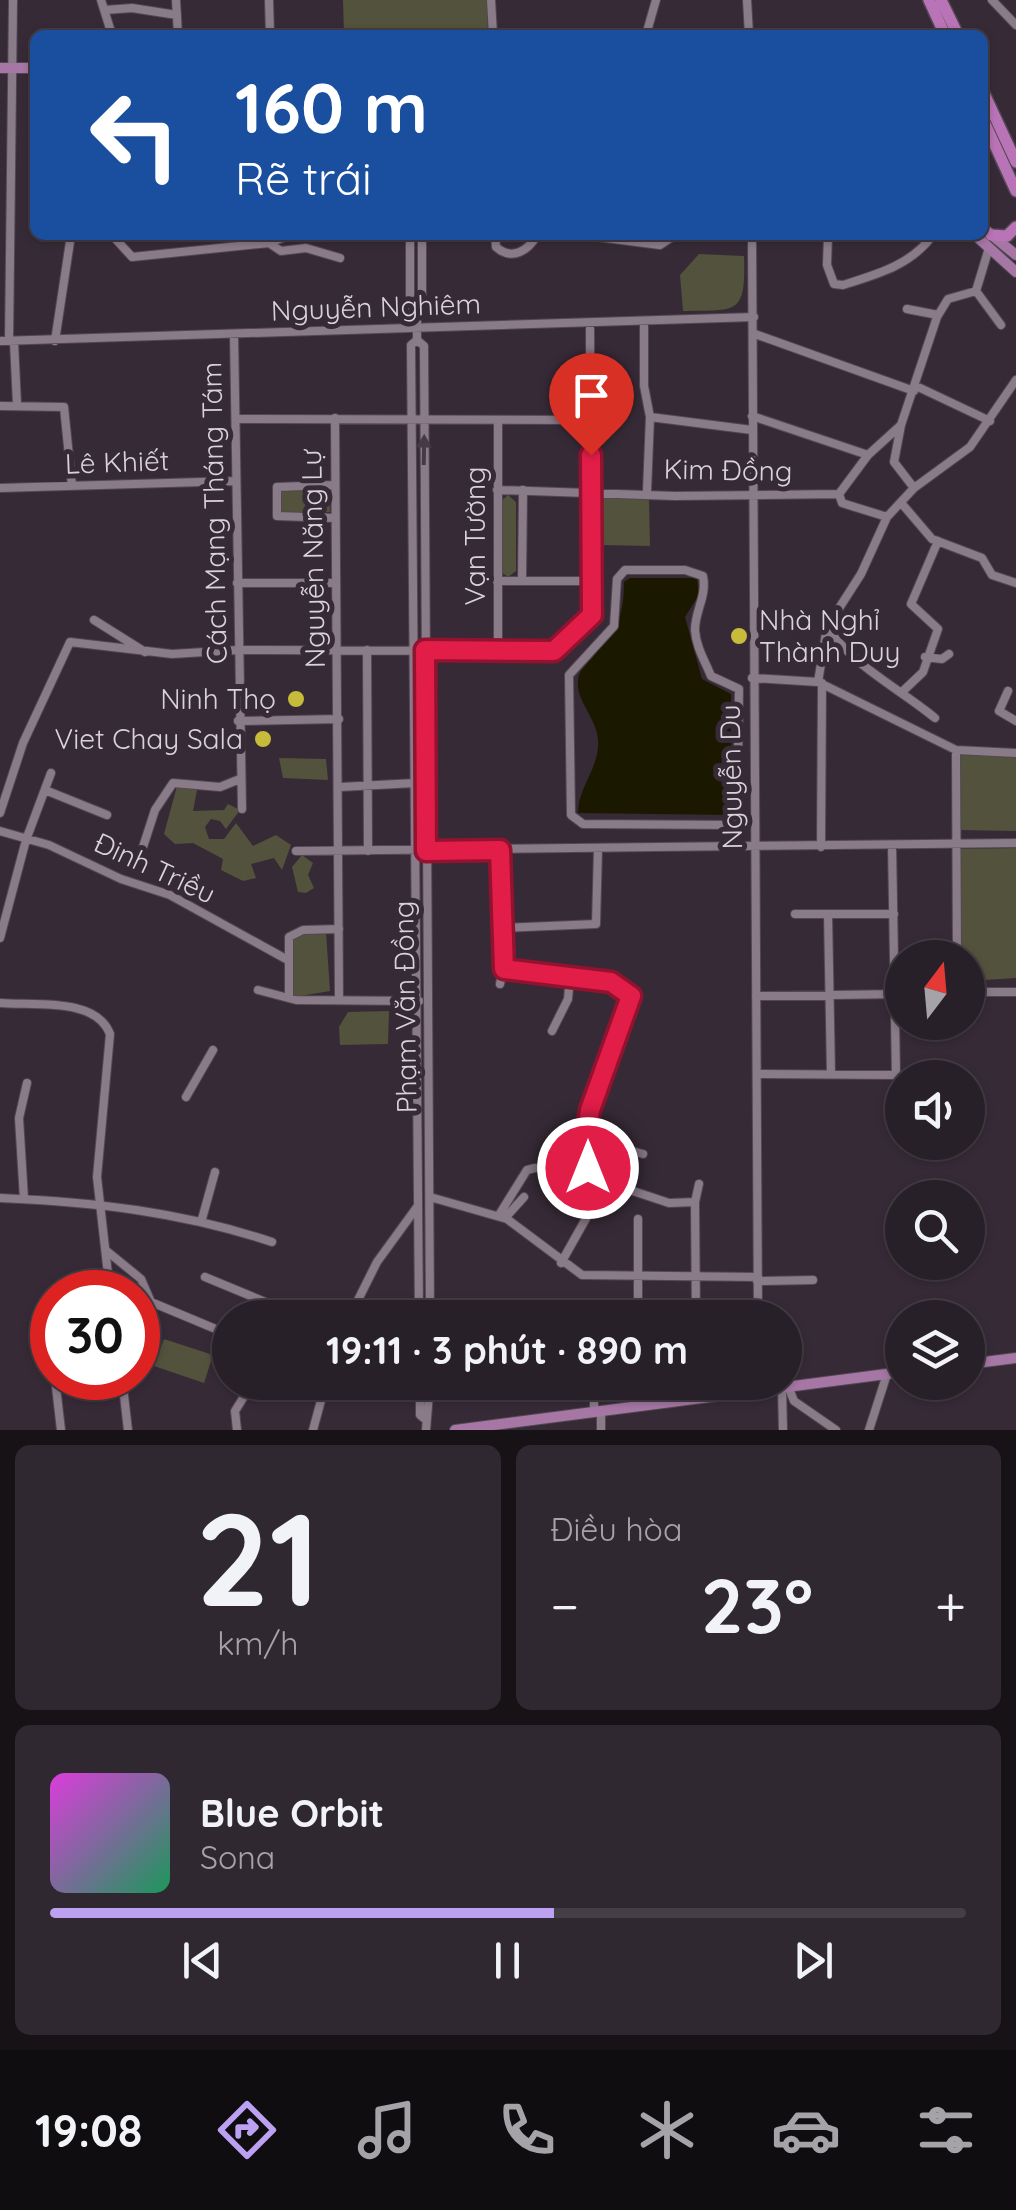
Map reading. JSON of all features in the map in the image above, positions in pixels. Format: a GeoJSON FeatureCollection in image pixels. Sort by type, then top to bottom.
{"type":"FeatureCollection","features":[{"type":"Feature","properties":{"kind":"highway"},"geometry":{"type":"LineString","coordinates":[[929,0],[943,30]]}},
{"type":"Feature","properties":{"kind":"highway"},"geometry":{"type":"LineString","coordinates":[[942,0],[956,30]]}},
{"type":"Feature","properties":{"kind":"highway"},"geometry":{"type":"LineString","coordinates":[[988,102],[1016,162]]}},
{"type":"Feature","properties":{"kind":"highway"},"geometry":{"type":"LineString","coordinates":[[988,130],[1016,190]]}},
{"type":"Feature","properties":{"kind":"highway"},"geometry":{"type":"LineString","coordinates":[[988,237],[1007,236],[1016,228]]}},
{"type":"Feature","properties":{"kind":"main road"},"geometry":{"type":"LineString","coordinates":[[0,68],[30,68]]}},
{"type":"Feature","properties":{"kind":"main road"},"geometry":{"type":"LineString","coordinates":[[988,237],[1016,255]]}},
{"type":"Feature","properties":{"kind":"main road"},"geometry":{"type":"LineString","coordinates":[[988,237],[1016,272]]}},
{"type":"Feature","properties":{"kind":"main road"},"geometry":{"type":"LineString","coordinates":[[985,1362],[1016,1358]]}},
{"type":"Feature","properties":{"kind":"main road"},"geometry":{"type":"LineString","coordinates":[[802,1386],[885,1374]]}},
{"type":"Feature","properties":{"kind":"main road"},"geometry":{"type":"LineString","coordinates":[[455,1430],[670,1400]]}},
{"type":"Feature","properties":{"kind":"street"},"geometry":{"type":"LineString","coordinates":[[13,0],[8,342],[16,404]]}},
{"type":"Feature","properties":{"kind":"street"},"geometry":{"type":"LineString","coordinates":[[176,0],[178,30]]}},
{"type":"Feature","properties":{"kind":"street"},"geometry":{"type":"LineString","coordinates":[[269,0],[270,30]]}},
{"type":"Feature","properties":{"kind":"street"},"geometry":{"type":"LineString","coordinates":[[491,0],[493,30]]}},
{"type":"Feature","properties":{"kind":"street"},"geometry":{"type":"LineString","coordinates":[[647,30],[656,0]]}},
{"type":"Feature","properties":{"kind":"street"},"geometry":{"type":"LineString","coordinates":[[747,0],[749,30]]}},
{"type":"Feature","properties":{"kind":"street"},"geometry":{"type":"LineString","coordinates":[[992,0],[1016,25]]}},
{"type":"Feature","properties":{"kind":"street"},"geometry":{"type":"LineString","coordinates":[[110,30],[103,5],[176,15]]}},
{"type":"Feature","properties":{"kind":"street"},"geometry":{"type":"LineString","coordinates":[[0,237],[12,237]]}},
{"type":"Feature","properties":{"kind":"street"},"geometry":{"type":"LineString","coordinates":[[55,342],[70,240]]}},
{"type":"Feature","properties":{"kind":"street"},"geometry":{"type":"LineString","coordinates":[[114,240],[132,257],[277,240]]}},
{"type":"Feature","properties":{"kind":"street","name":"Phạm Văn Đồng"},"geometry":{"type":"LineString","coordinates":[[410,240],[410,306],[417,313]]}},
{"type":"Feature","properties":{"kind":"street","name":"Phạm Văn Đồng"},"geometry":{"type":"LineString","coordinates":[[422,240],[422,309],[417,313],[416,327],[418,340],[424,346],[430,1300]]}},
{"type":"Feature","properties":{"kind":"street"},"geometry":{"type":"LineString","coordinates":[[495,240],[496,247],[510,254],[526,250],[533,240]]}},
{"type":"Feature","properties":{"kind":"street"},"geometry":{"type":"LineString","coordinates":[[621,240],[660,245],[668,240]]}},
{"type":"Feature","properties":{"kind":"street","name":"Nguyễn Du"},"geometry":{"type":"LineString","coordinates":[[752,240],[752,678],[760,1074],[758,1300]]}},
{"type":"Feature","properties":{"kind":"street"},"geometry":{"type":"LineString","coordinates":[[828,240],[828,276],[834,284],[844,284],[900,264],[921,251],[929,240]]}},
{"type":"Feature","properties":{"kind":"street"},"geometry":{"type":"LineString","coordinates":[[987,240],[976,291],[1002,325]]}},
{"type":"Feature","properties":{"kind":"street"},"geometry":{"type":"LineString","coordinates":[[269,243],[281,251],[306,248],[340,258]]}},
{"type":"Feature","properties":{"kind":"street"},"geometry":{"type":"LineString","coordinates":[[894,458],[901,425],[938,315],[948,299],[976,291]]}},
{"type":"Feature","properties":{"kind":"street"},"geometry":{"type":"LineString","coordinates":[[907,310],[938,315]]}},
{"type":"Feature","properties":{"kind":"street","name":"Nguyễn Nghiêm"},"geometry":{"type":"LineString","coordinates":[[8,342],[754,317]]}},
{"type":"Feature","properties":{"kind":"street"},"geometry":{"type":"LineString","coordinates":[[644,322],[644,386],[650,417],[647,492]]}},
{"type":"Feature","properties":{"kind":"street"},"geometry":{"type":"LineString","coordinates":[[0,813],[23,743],[68,643],[148,654],[238,650],[554,651],[592,615],[590,324]]}},
{"type":"Feature","properties":{"kind":"street"},"geometry":{"type":"LineString","coordinates":[[755,334],[915,388],[990,421]]}},
{"type":"Feature","properties":{"kind":"street","name":"Cách Mạng Tháng Tám"},"geometry":{"type":"LineString","coordinates":[[234,335],[242,810]]}},
{"type":"Feature","properties":{"kind":"street","name":"Phạm Văn Đồng"},"geometry":{"type":"LineString","coordinates":[[418,340],[411,345],[418,1300]]}},
{"type":"Feature","properties":{"kind":"street"},"geometry":{"type":"LineString","coordinates":[[821,847],[820,683],[827,627],[860,574],[887,517],[903,505],[914,488],[970,447],[1016,380]]}},
{"type":"Feature","properties":{"kind":"street"},"geometry":{"type":"LineString","coordinates":[[0,406],[64,407],[72,486]]}},
{"type":"Feature","properties":{"kind":"street"},"geometry":{"type":"LineString","coordinates":[[752,416],[894,458],[914,488]]}},
{"type":"Feature","properties":{"kind":"street"},"geometry":{"type":"LineString","coordinates":[[650,417],[752,430]]}},
{"type":"Feature","properties":{"kind":"street","name":"Nguyễn Năng Lự"},"geometry":{"type":"LineString","coordinates":[[334,418],[341,850],[339,999]]}},
{"type":"Feature","properties":{"kind":"street"},"geometry":{"type":"LineString","coordinates":[[236,419],[590,420]]}},
{"type":"Feature","properties":{"kind":"street","name":"Vạn Tường"},"geometry":{"type":"LineString","coordinates":[[498,420],[498,652]]}},
{"type":"Feature","properties":{"kind":"street"},"geometry":{"type":"LineString","coordinates":[[887,517],[842,503],[839,494],[871,452],[901,425]]}},
{"type":"Feature","properties":{"kind":"street","name":"Lê Khiết"},"geometry":{"type":"LineString","coordinates":[[0,487],[235,481]]}},
{"type":"Feature","properties":{"kind":"street"},"geometry":{"type":"LineString","coordinates":[[334,485],[277,487],[277,516],[334,518]]}},
{"type":"Feature","properties":{"kind":"street","name":"Kim Đồng"},"geometry":{"type":"LineString","coordinates":[[497,490],[591,490],[675,496],[839,494]]}},
{"type":"Feature","properties":{"kind":"street"},"geometry":{"type":"LineString","coordinates":[[522,580],[523,490]]}},
{"type":"Feature","properties":{"kind":"street"},"geometry":{"type":"LineString","coordinates":[[412,499],[423,499]]}},
{"type":"Feature","properties":{"kind":"street"},"geometry":{"type":"LineString","coordinates":[[903,505],[922,531],[938,542],[982,558],[992,575],[1016,582]]}},
{"type":"Feature","properties":{"kind":"street"},"geometry":{"type":"LineString","coordinates":[[903,692],[920,677],[938,626],[911,604],[938,542]]}},
{"type":"Feature","properties":{"kind":"street"},"geometry":{"type":"LineString","coordinates":[[625,570],[685,570],[703,576],[706,590],[696,620],[696,641],[711,676],[739,689],[737,826],[583,824],[570,814],[569,675],[614,626],[617,579],[625,570]]}},
{"type":"Feature","properties":{"kind":"street"},"geometry":{"type":"LineString","coordinates":[[498,581],[591,580]]}},
{"type":"Feature","properties":{"kind":"street"},"geometry":{"type":"LineString","coordinates":[[237,583],[334,583]]}},
{"type":"Feature","properties":{"kind":"street"},"geometry":{"type":"LineString","coordinates":[[94,620],[148,654]]}},
{"type":"Feature","properties":{"kind":"street"},"geometry":{"type":"LineString","coordinates":[[827,627],[859,661],[935,718]]}},
{"type":"Feature","properties":{"kind":"street"},"geometry":{"type":"LineString","coordinates":[[367,650],[368,851]]}},
{"type":"Feature","properties":{"kind":"street"},"geometry":{"type":"LineString","coordinates":[[925,657],[938,660],[948,654]]}},
{"type":"Feature","properties":{"kind":"street"},"geometry":{"type":"LineString","coordinates":[[752,678],[820,683],[956,750],[1016,753]]}},
{"type":"Feature","properties":{"kind":"street"},"geometry":{"type":"LineString","coordinates":[[1008,691],[1000,711],[1016,721]]}},
{"type":"Feature","properties":{"kind":"street"},"geometry":{"type":"LineString","coordinates":[[238,722],[339,719]]}},
{"type":"Feature","properties":{"kind":"street"},"geometry":{"type":"LineString","coordinates":[[956,750],[957,940]]}},
{"type":"Feature","properties":{"kind":"street"},"geometry":{"type":"LineString","coordinates":[[0,938],[26,840],[51,773]]}},
{"type":"Feature","properties":{"kind":"street"},"geometry":{"type":"LineString","coordinates":[[142,847],[155,810],[173,783],[220,787],[240,779]]}},
{"type":"Feature","properties":{"kind":"street"},"geometry":{"type":"LineString","coordinates":[[340,787],[415,782]]}},
{"type":"Feature","properties":{"kind":"street"},"geometry":{"type":"LineString","coordinates":[[45,790],[106,815]]}},
{"type":"Feature","properties":{"kind":"street","name":"Đinh Triều"},"geometry":{"type":"LineString","coordinates":[[0,831],[185,902],[286,959]]}},
{"type":"Feature","properties":{"kind":"street"},"geometry":{"type":"LineString","coordinates":[[296,851],[755,849],[1016,842]]}},
{"type":"Feature","properties":{"kind":"street"},"geometry":{"type":"LineString","coordinates":[[892,846],[895,940]]}},
{"type":"Feature","properties":{"kind":"street"},"geometry":{"type":"LineString","coordinates":[[502,928],[596,924],[598,848]]}},
{"type":"Feature","properties":{"kind":"street"},"geometry":{"type":"LineString","coordinates":[[500,850],[504,969],[500,984]]}},
{"type":"Feature","properties":{"kind":"street"},"geometry":{"type":"LineString","coordinates":[[794,914],[894,914]]}},
{"type":"Feature","properties":{"kind":"street"},"geometry":{"type":"LineString","coordinates":[[828,914],[831,1074]]}},
{"type":"Feature","properties":{"kind":"street"},"geometry":{"type":"LineString","coordinates":[[289,998],[286,959],[293,932],[339,929]]}},
{"type":"Feature","properties":{"kind":"street"},"geometry":{"type":"LineString","coordinates":[[504,969],[621,985],[632,1000],[606,1058],[585,1138],[589,1186],[598,1197],[618,1205],[630,1190],[669,1204],[695,1202]]}},
{"type":"Feature","properties":{"kind":"street"},"geometry":{"type":"LineString","coordinates":[[552,1031],[568,999],[570,977]]}},
{"type":"Feature","properties":{"kind":"street"},"geometry":{"type":"LineString","coordinates":[[258,990],[289,998],[415,1002],[428,999]]}},
{"type":"Feature","properties":{"kind":"street"},"geometry":{"type":"LineString","coordinates":[[985,992],[1016,992]]}},
{"type":"Feature","properties":{"kind":"street"},"geometry":{"type":"LineString","coordinates":[[756,996],[885,994]]}},
{"type":"Feature","properties":{"kind":"street"},"geometry":{"type":"LineString","coordinates":[[0,1003],[84,1010],[104,1019],[110,1034],[98,1158],[108,1270]]}},
{"type":"Feature","properties":{"kind":"street"},"geometry":{"type":"LineString","coordinates":[[760,1074],[896,1075],[897,1040]]}},
{"type":"Feature","properties":{"kind":"street"},"geometry":{"type":"LineString","coordinates":[[186,1097],[213,1050]]}},
{"type":"Feature","properties":{"kind":"street"},"geometry":{"type":"LineString","coordinates":[[24,1199],[19,1118],[26,1083]]}},
{"type":"Feature","properties":{"kind":"street"},"geometry":{"type":"LineString","coordinates":[[585,1138],[644,1154]]}},
{"type":"Feature","properties":{"kind":"street"},"geometry":{"type":"LineString","coordinates":[[417,1148],[429,1148]]}},
{"type":"Feature","properties":{"kind":"street"},"geometry":{"type":"LineString","coordinates":[[502,1217],[526,1170],[536,1168]]}},
{"type":"Feature","properties":{"kind":"street"},"geometry":{"type":"LineString","coordinates":[[202,1218],[215,1172]]}},
{"type":"Feature","properties":{"kind":"street"},"geometry":{"type":"LineString","coordinates":[[696,1300],[695,1202],[700,1184]]}},
{"type":"Feature","properties":{"kind":"street"},"geometry":{"type":"LineString","coordinates":[[430,1197],[502,1217],[582,1275],[813,1280]]}},
{"type":"Feature","properties":{"kind":"street"},"geometry":{"type":"LineString","coordinates":[[502,1217],[524,1197]]}},
{"type":"Feature","properties":{"kind":"street"},"geometry":{"type":"LineString","coordinates":[[561,1263],[598,1197]]}},
{"type":"Feature","properties":{"kind":"street"},"geometry":{"type":"LineString","coordinates":[[0,1198],[202,1218],[272,1242]]}},
{"type":"Feature","properties":{"kind":"street"},"geometry":{"type":"LineString","coordinates":[[358,1300],[377,1262],[418,1207]]}},
{"type":"Feature","properties":{"kind":"street"},"geometry":{"type":"LineString","coordinates":[[638,1219],[638,1300]]}},
{"type":"Feature","properties":{"kind":"street"},"geometry":{"type":"LineString","coordinates":[[106,1254],[141,1280],[151,1302],[212,1327]]}},
{"type":"Feature","properties":{"kind":"street"},"geometry":{"type":"LineString","coordinates":[[206,1277],[260,1300]]}},
{"type":"Feature","properties":{"kind":"street"},"geometry":{"type":"LineString","coordinates":[[418,1294],[430,1295]]}},
{"type":"Feature","properties":{"kind":"street"},"geometry":{"type":"LineString","coordinates":[[869,1430],[885,1380]]}},
{"type":"Feature","properties":{"kind":"street"},"geometry":{"type":"LineString","coordinates":[[58,1400],[61,1430]]}},
{"type":"Feature","properties":{"kind":"street"},"geometry":{"type":"LineString","coordinates":[[125,1400],[128,1430]]}},
{"type":"Feature","properties":{"kind":"street"},"geometry":{"type":"LineString","coordinates":[[237,1430],[235,1410],[241,1400]]}},
{"type":"Feature","properties":{"kind":"street"},"geometry":{"type":"LineString","coordinates":[[313,1430],[321,1400]]}},
{"type":"Feature","properties":{"kind":"street"},"geometry":{"type":"LineString","coordinates":[[420,1400],[420,1415],[426,1420]]}},
{"type":"Feature","properties":{"kind":"street"},"geometry":{"type":"LineString","coordinates":[[426,1430],[430,1400]]}},
{"type":"Feature","properties":{"kind":"street"},"geometry":{"type":"LineString","coordinates":[[596,1400],[601,1430]]}},
{"type":"Feature","properties":{"kind":"street"},"geometry":{"type":"LineString","coordinates":[[644,1400],[644,1404]]}},
{"type":"Feature","properties":{"kind":"street"},"geometry":{"type":"LineString","coordinates":[[783,1430],[784,1400]]}},
{"type":"Feature","properties":{"kind":"street"},"geometry":{"type":"LineString","coordinates":[[793,1400],[836,1430]]}},
{"type":"Feature","properties":{"kind":"shaded area"},"geometry":{"type":"Polygon","coordinates":[[[343,0],[487,0],[488,30],[344,30],[343,0]]]}},
{"type":"Feature","properties":{"kind":"shaded area"},"geometry":{"type":"Polygon","coordinates":[[[699,254],[744,256],[743,290],[734,306],[683,311],[680,275],[699,254]]]}},
{"type":"Feature","properties":{"kind":"shaded area"},"geometry":{"type":"Polygon","coordinates":[[[278,483],[329,483],[330,512],[278,515],[278,483]]]}},
{"type":"Feature","properties":{"kind":"shaded area"},"geometry":{"type":"Polygon","coordinates":[[[508,495],[516,502],[516,571],[508,577],[501,572],[501,501],[508,495]]]}},
{"type":"Feature","properties":{"kind":"shaded area"},"geometry":{"type":"Polygon","coordinates":[[[602,497],[649,498],[650,546],[602,545],[602,497]]]}},
{"type":"Feature","properties":{"kind":"shaded area"},"geometry":{"type":"Polygon","coordinates":[[[630,578],[697,578],[699,595],[685,617],[702,679],[731,694],[731,815],[578,813],[598,750],[597,732],[579,692],[579,675],[617,623],[624,582],[630,578]]]}},
{"type":"Feature","properties":{"kind":"shaded area"},"geometry":{"type":"Polygon","coordinates":[[[960,755],[1016,756],[1016,831],[959,830],[960,755]]]}},
{"type":"Feature","properties":{"kind":"shaded area"},"geometry":{"type":"Polygon","coordinates":[[[279,758],[326,759],[328,780],[283,778],[279,758]]]}},
{"type":"Feature","properties":{"kind":"shaded area"},"geometry":{"type":"Polygon","coordinates":[[[177,786],[197,790],[193,811],[224,810],[228,804],[240,810],[226,829],[220,821],[211,819],[205,827],[209,839],[224,839],[236,823],[253,846],[276,835],[291,845],[282,870],[274,858],[251,864],[256,878],[243,881],[221,870],[223,859],[193,843],[175,844],[164,834],[177,786]]]}},
{"type":"Feature","properties":{"kind":"shaded area"},"geometry":{"type":"Polygon","coordinates":[[[1016,848],[1016,978],[985,980],[985,940],[958,940],[957,849],[1016,848]]]}},
{"type":"Feature","properties":{"kind":"shaded area"},"geometry":{"type":"Polygon","coordinates":[[[302,855],[313,863],[308,875],[314,888],[306,893],[298,892],[292,867],[302,855]]]}},
{"type":"Feature","properties":{"kind":"shaded area"},"geometry":{"type":"Polygon","coordinates":[[[326,932],[330,991],[288,998],[287,934],[326,932]]]}},
{"type":"Feature","properties":{"kind":"shaded area"},"geometry":{"type":"Polygon","coordinates":[[[389,1011],[388,1044],[340,1045],[339,1027],[348,1012],[389,1011]]]}},
{"type":"Feature","properties":{"kind":"shaded area"},"geometry":{"type":"Polygon","coordinates":[[[164,1339],[212,1355],[204,1383],[160,1368],[164,1339]]]}},
{"type":"Feature","properties":{"kind":"place","name":"Nhà Nghỉ Thành Duy"},"geometry":{"type":"Point","coordinates":[739,636]}},
{"type":"Feature","properties":{"kind":"place","name":"Ninh Thọ"},"geometry":{"type":"Point","coordinates":[296,699]}},
{"type":"Feature","properties":{"kind":"place","name":"Viet Chay Sala"},"geometry":{"type":"Point","coordinates":[263,739]}},
{"type":"Feature","properties":{"kind":"route"},"geometry":{"type":"LineString","coordinates":[[588,1168],[583,1152],[590,1110],[631,996],[627,989],[611,982],[504,969],[500,850],[426,851],[425,650],[554,651],[580,630],[592,615],[591,455]]}}]}
